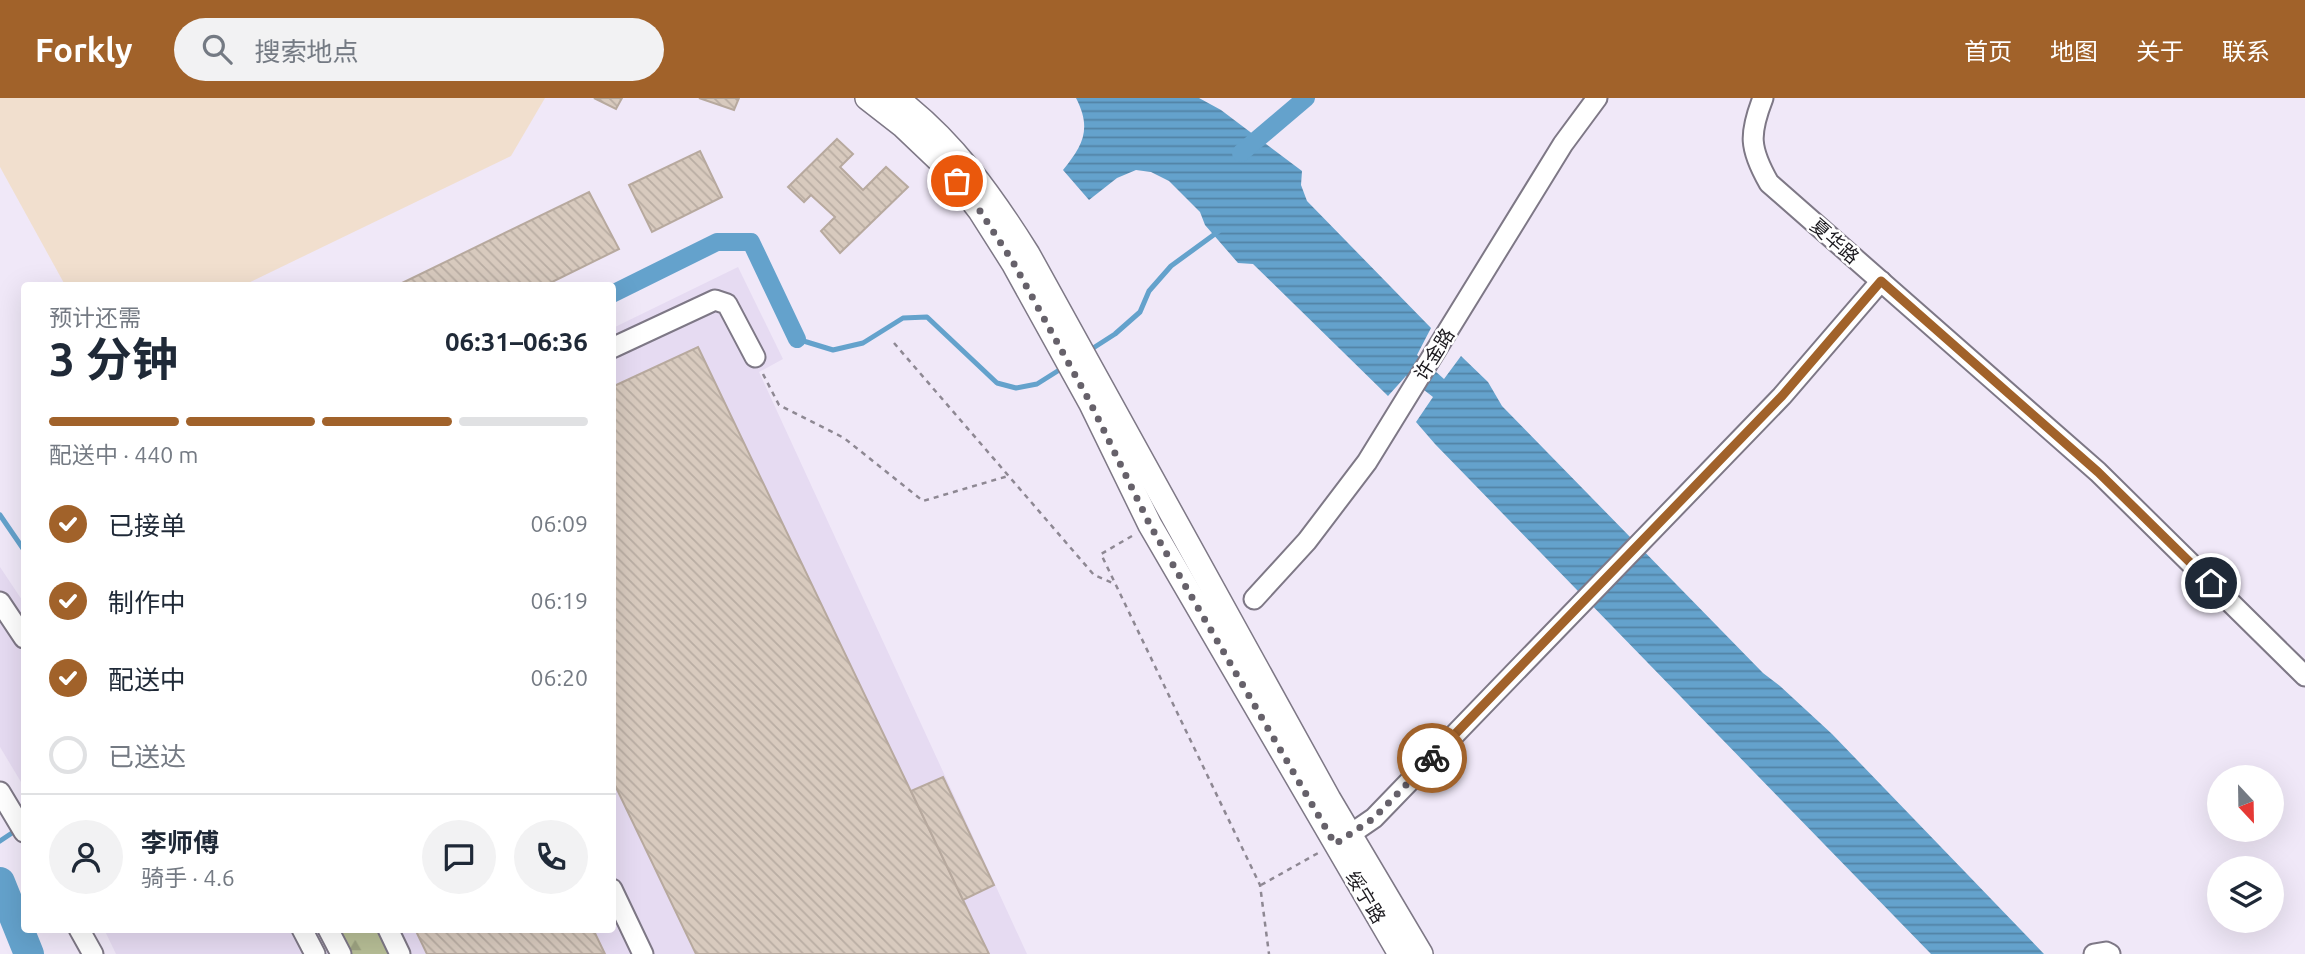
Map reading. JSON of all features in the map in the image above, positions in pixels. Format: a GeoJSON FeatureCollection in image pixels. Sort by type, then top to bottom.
{"type":"FeatureCollection","features":[{"type":"Feature","properties":{"kind":"main road","name":"绥宁路"},"geometry":{"type":"LineString","coordinates":[[867,98],[903,126],[936,158],[980,211],[1075,357]]}},
{"type":"Feature","properties":{"kind":"main road","name":"绥宁路"},"geometry":{"type":"LineString","coordinates":[[896,98],[915,112],[958,154],[995,200],[1028,254],[1075,357],[1343,840],[1400,954]]}},
{"type":"Feature","properties":{"kind":"main road","name":"绥宁路"},"geometry":{"type":"LineString","coordinates":[[1098,399],[1150,525],[1343,840],[1421,954]]}},
{"type":"Feature","properties":{"kind":"street","name":"许金路"},"geometry":{"type":"LineString","coordinates":[[1254,599],[1307,541],[1348,489],[1563,144],[1597,98]]}},
{"type":"Feature","properties":{"kind":"street","name":"夏华路"},"geometry":{"type":"LineString","coordinates":[[1763,98],[1753,124],[1752,142],[1769,183],[2098,472],[2305,676]]}},
{"type":"Feature","properties":{"kind":"street"},"geometry":{"type":"LineString","coordinates":[[1343,840],[1374,818],[1782,396],[1881,281]]}},
{"type":"Feature","properties":{"kind":"street"},"geometry":{"type":"LineString","coordinates":[[616,346],[715,300],[727,303],[755,357]]}},
{"type":"Feature","properties":{"kind":"street"},"geometry":{"type":"LineString","coordinates":[[0,602],[21,634]]}},
{"type":"Feature","properties":{"kind":"street"},"geometry":{"type":"LineString","coordinates":[[0,792],[21,827]]}},
{"type":"Feature","properties":{"kind":"street"},"geometry":{"type":"LineString","coordinates":[[616,897],[643,954]]}},
{"type":"Feature","properties":{"kind":"street"},"geometry":{"type":"LineString","coordinates":[[81,933],[93,954]]}},
{"type":"Feature","properties":{"kind":"street"},"geometry":{"type":"LineString","coordinates":[[304,933],[315,954]]}},
{"type":"Feature","properties":{"kind":"street"},"geometry":{"type":"LineString","coordinates":[[330,933],[341,954]]}},
{"type":"Feature","properties":{"kind":"street"},"geometry":{"type":"LineString","coordinates":[[390,933],[400,954]]}},
{"type":"Feature","properties":{"kind":"street"},"geometry":{"type":"LineString","coordinates":[[2094,954],[2110,954]]}},
{"type":"Feature","properties":{"kind":"path"},"geometry":{"type":"LineString","coordinates":[[894,344],[1094,575],[1115,584]]}},
{"type":"Feature","properties":{"kind":"path"},"geometry":{"type":"LineString","coordinates":[[755,357],[779,405],[844,438],[923,501],[1008,476]]}},
{"type":"Feature","properties":{"kind":"path"},"geometry":{"type":"LineString","coordinates":[[1150,525],[1101,554],[1260,885],[1269,954]]}},
{"type":"Feature","properties":{"kind":"path"},"geometry":{"type":"LineString","coordinates":[[1260,885],[1343,840]]}},
{"type":"Feature","properties":{"kind":"shaded area"},"geometry":{"type":"Polygon","coordinates":[[[0,98],[545,98],[511,156],[250,282],[63,282],[0,167],[0,98]]]}},
{"type":"Feature","properties":{"kind":"shaded area"},"geometry":{"type":"Polygon","coordinates":[[[738,267],[783,359],[759,372],[1027,954],[116,954],[106,933],[616,933],[616,327],[738,267]]]}},
{"type":"Feature","properties":{"kind":"shaded area"},"geometry":{"type":"Polygon","coordinates":[[[0,567],[21,598],[21,782],[0,747],[0,567]]]}},
{"type":"Feature","properties":{"kind":"green space"},"geometry":{"type":"Polygon","coordinates":[[[341,933],[380,933],[389,954],[349,954],[341,933]]]}},
{"type":"Feature","properties":{"kind":"water"},"geometry":{"type":"Polygon","coordinates":[[[1076,98],[1199,98],[1221,110],[1302,171],[1301,185],[1307,201],[1431,328],[1417,355],[1444,379],[1461,356],[1488,382],[1502,406],[1763,673],[1832,734],[2044,954],[1931,954],[1435,444],[1416,422],[1433,397],[1406,376],[1388,396],[1253,264],[1238,263],[1205,225],[1200,212],[1169,181],[1151,172],[1136,170],[1117,178],[1089,200],[1063,170],[1076,153],[1083,136],[1084,119],[1076,98]]]}},
{"type":"Feature","properties":{"kind":"building"},"geometry":{"type":"Polygon","coordinates":[[[594,98],[622,98],[616,109],[594,98]]]}},
{"type":"Feature","properties":{"kind":"building"},"geometry":{"type":"Polygon","coordinates":[[[699,98],[739,98],[734,110],[699,98]]]}},
{"type":"Feature","properties":{"kind":"building"},"geometry":{"type":"Polygon","coordinates":[[[837,139],[853,154],[840,167],[863,190],[886,167],[908,187],[840,253],[821,231],[835,217],[811,195],[804,202],[788,187],[837,139]]]}},
{"type":"Feature","properties":{"kind":"building"},"geometry":{"type":"Polygon","coordinates":[[[700,151],[722,197],[652,232],[629,185],[700,151]]]}},
{"type":"Feature","properties":{"kind":"building"},"geometry":{"type":"Polygon","coordinates":[[[589,192],[619,249],[552,282],[404,282],[589,192]]]}},
{"type":"Feature","properties":{"kind":"building"},"geometry":{"type":"Polygon","coordinates":[[[698,347],[989,954],[696,954],[616,787],[616,385],[698,347]]]}},
{"type":"Feature","properties":{"kind":"building"},"geometry":{"type":"Polygon","coordinates":[[[943,777],[994,885],[963,900],[911,791],[943,777]]]}},
{"type":"Feature","properties":{"kind":"building"},"geometry":{"type":"Polygon","coordinates":[[[417,933],[595,933],[605,954],[427,954],[417,933]]]}},
{"type":"Feature","properties":{"kind":"waterway"},"geometry":{"type":"LineString","coordinates":[[1241,153],[1306,98]]}},
{"type":"Feature","properties":{"kind":"waterway"},"geometry":{"type":"LineString","coordinates":[[1087,352],[1115,334],[1140,312],[1149,291],[1171,266],[1219,231]]}},
{"type":"Feature","properties":{"kind":"waterway"},"geometry":{"type":"LineString","coordinates":[[616,292],[717,242],[751,242],[797,339]]}},
{"type":"Feature","properties":{"kind":"waterway"},"geometry":{"type":"LineString","coordinates":[[797,339],[833,350],[863,343],[903,318],[927,317],[997,383],[1016,388],[1037,384],[1064,367]]}},
{"type":"Feature","properties":{"kind":"waterway"},"geometry":{"type":"LineString","coordinates":[[0,515],[21,546]]}},
{"type":"Feature","properties":{"kind":"waterway"},"geometry":{"type":"LineString","coordinates":[[0,841],[18,829]]}},
{"type":"Feature","properties":{"kind":"waterway"},"geometry":{"type":"LineString","coordinates":[[0,882],[29,954]]}},
{"type":"Feature","properties":{"kind":"way so far"},"geometry":{"type":"LineString","coordinates":[[957,181],[1013,262],[1091,404],[1150,525],[1335,844],[1374,818],[1432,758]]}},
{"type":"Feature","properties":{"kind":"route"},"geometry":{"type":"LineString","coordinates":[[1432,758],[1782,396],[1881,281],[2098,472],[2211,583]]}}]}
